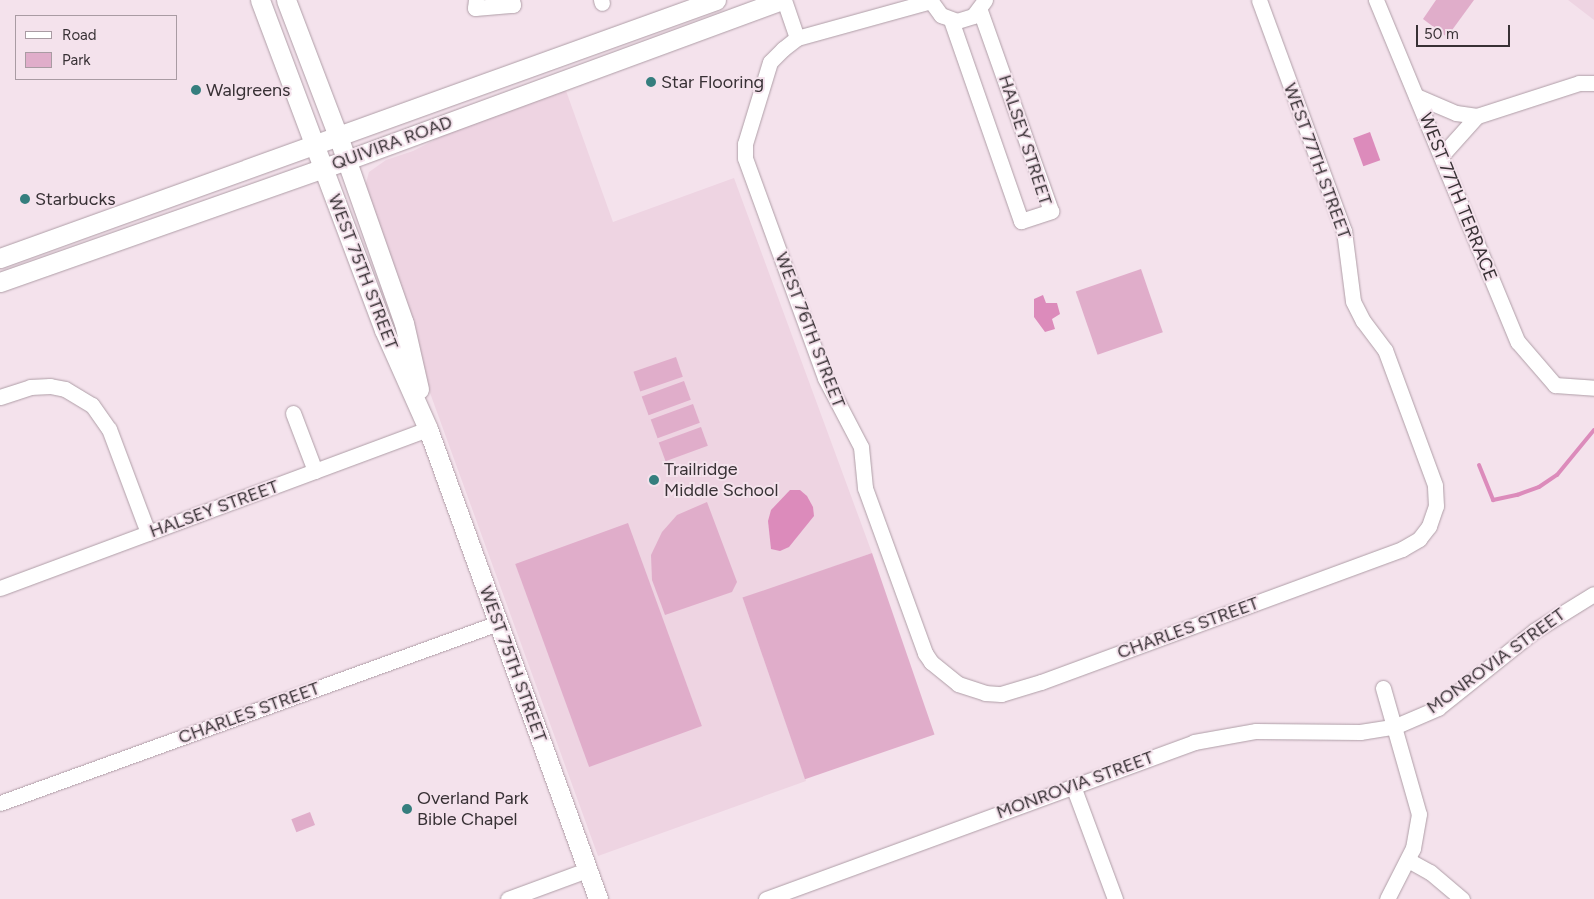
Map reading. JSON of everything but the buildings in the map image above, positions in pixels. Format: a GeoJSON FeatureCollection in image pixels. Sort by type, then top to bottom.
{"type":"FeatureCollection","features":[{"type":"Feature","properties":{"kind":"main road","name":"WEST 75TH STREET"},"geometry":{"type":"LineString","coordinates":[[260,0],[384,330],[428,430],[598,899]]}},
{"type":"Feature","properties":{"kind":"main road","name":"WEST 75TH STREET"},"geometry":{"type":"LineString","coordinates":[[286,0],[347,160],[404,323],[428,430]]}},
{"type":"Feature","properties":{"kind":"main road","name":"QUIVIRA ROAD"},"geometry":{"type":"LineString","coordinates":[[0,258],[716,0]]}},
{"type":"Feature","properties":{"kind":"main road","name":"QUIVIRA ROAD"},"geometry":{"type":"LineString","coordinates":[[0,282],[347,160],[783,0]]}},
{"type":"Feature","properties":{"kind":"main road"},"geometry":{"type":"LineString","coordinates":[[120,216],[127,238]]}},
{"type":"Feature","properties":{"kind":"street"},"geometry":{"type":"LineString","coordinates":[[476,0],[475,8],[514,5],[512,0]]}},
{"type":"Feature","properties":{"kind":"street"},"geometry":{"type":"LineString","coordinates":[[783,0],[797,38],[930,0],[941,15],[951,20],[965,20],[982,5]]}},
{"type":"Feature","properties":{"kind":"street","name":"WEST 77TH STREET"},"geometry":{"type":"LineString","coordinates":[[1259,0],[1344,231],[1353,301],[1363,321],[1385,350],[1435,485],[1436,506],[1429,526],[1415,541]]}},
{"type":"Feature","properties":{"kind":"street","name":"WEST 77TH TERRACE"},"geometry":{"type":"LineString","coordinates":[[1376,0],[1442,155],[1518,342],[1555,385],[1594,388]]}},
{"type":"Feature","properties":{"kind":"street","name":"HALSEY STREET"},"geometry":{"type":"LineString","coordinates":[[951,20],[1021,221],[1051,211],[982,5]]}},
{"type":"Feature","properties":{"kind":"street","name":"WEST 76TH STREET"},"geometry":{"type":"LineString","coordinates":[[797,38],[770,62],[745,144],[745,158],[825,378],[861,447],[865,488],[925,653],[931,662],[958,684]]}},
{"type":"Feature","properties":{"kind":"street"},"geometry":{"type":"LineString","coordinates":[[1416,96],[1456,113],[1477,116],[1588,83]]}},
{"type":"Feature","properties":{"kind":"street"},"geometry":{"type":"LineString","coordinates":[[1442,155],[1477,116]]}},
{"type":"Feature","properties":{"kind":"street"},"geometry":{"type":"LineString","coordinates":[[0,397],[30,387],[50,386],[78,395],[92,405],[109,429],[148,533]]}},
{"type":"Feature","properties":{"kind":"street"},"geometry":{"type":"LineString","coordinates":[[293,413],[315,471]]}},
{"type":"Feature","properties":{"kind":"street","name":"HALSEY STREET"},"geometry":{"type":"LineString","coordinates":[[0,588],[428,430]]}},
{"type":"Feature","properties":{"kind":"street","name":"CHARLES STREET"},"geometry":{"type":"LineString","coordinates":[[958,684],[985,693],[1001,694],[1022,688],[1402,549],[1415,541]]}},
{"type":"Feature","properties":{"kind":"street","name":"MONROVIA STREET"},"geometry":{"type":"LineString","coordinates":[[766,899],[1172,749],[1220,735],[1256,732],[1360,732],[1396,726],[1438,708],[1534,631],[1594,594]]}},
{"type":"Feature","properties":{"kind":"street","name":"CHARLES STREET"},"geometry":{"type":"LineString","coordinates":[[0,803],[498,623]]}},
{"type":"Feature","properties":{"kind":"street"},"geometry":{"type":"LineString","coordinates":[[1383,688],[1396,726],[1419,814],[1418,832],[1408,860],[1387,899]]}},
{"type":"Feature","properties":{"kind":"street"},"geometry":{"type":"LineString","coordinates":[[1073,786],[1115,899]]}},
{"type":"Feature","properties":{"kind":"street"},"geometry":{"type":"LineString","coordinates":[[1408,860],[1430,872],[1462,899]]}},
{"type":"Feature","properties":{"kind":"street"},"geometry":{"type":"LineString","coordinates":[[508,899],[587,870]]}},
{"type":"Feature","properties":{"kind":"shaded area"},"geometry":{"type":"Polygon","coordinates":[[[1568,0],[1594,0],[1594,20],[1568,0]]]}},
{"type":"Feature","properties":{"kind":"shaded area","name":"Trailridge Middle School"},"geometry":{"type":"Polygon","coordinates":[[[565,88],[613,222],[734,178],[872,553],[743,599],[806,781],[598,856],[425,379],[364,190],[369,172],[386,160],[413,151],[460,127],[565,88]]]}},
{"type":"Feature","properties":{"kind":"shaded area"},"geometry":{"type":"Polygon","coordinates":[[[1370,132],[1380,160],[1363,166],[1353,138],[1370,132]]]}},
{"type":"Feature","properties":{"kind":"shaded area"},"geometry":{"type":"Polygon","coordinates":[[[1043,295],[1046,303],[1057,303],[1060,314],[1052,319],[1055,329],[1045,332],[1034,317],[1034,299],[1043,295]]]}},
{"type":"Feature","properties":{"kind":"shaded area"},"geometry":{"type":"Polygon","coordinates":[[[790,490],[800,490],[807,496],[813,507],[814,516],[789,547],[780,551],[771,549],[768,521],[771,510],[790,490]]]}},
{"type":"Feature","properties":{"kind":"green space"},"geometry":{"type":"Polygon","coordinates":[[[1436,0],[1474,0],[1447,37],[1423,19],[1436,0]]]}},
{"type":"Feature","properties":{"kind":"green space"},"geometry":{"type":"Polygon","coordinates":[[[1141,269],[1163,332],[1098,355],[1076,291],[1141,269]]]}},
{"type":"Feature","properties":{"kind":"green space"},"geometry":{"type":"Polygon","coordinates":[[[676,357],[683,377],[640,392],[633,372],[676,357]]]}},
{"type":"Feature","properties":{"kind":"green space"},"geometry":{"type":"Polygon","coordinates":[[[684,381],[691,400],[649,415],[642,396],[684,381]]]}},
{"type":"Feature","properties":{"kind":"green space"},"geometry":{"type":"Polygon","coordinates":[[[693,404],[700,423],[658,438],[651,419],[693,404]]]}},
{"type":"Feature","properties":{"kind":"green space"},"geometry":{"type":"Polygon","coordinates":[[[701,427],[708,446],[666,461],[659,442],[701,427]]]}},
{"type":"Feature","properties":{"kind":"green space"},"geometry":{"type":"Polygon","coordinates":[[[707,502],[737,582],[732,592],[665,615],[652,580],[651,555],[662,532],[677,515],[707,502]]]}},
{"type":"Feature","properties":{"kind":"green space"},"geometry":{"type":"Polygon","coordinates":[[[628,523],[702,726],[589,767],[515,564],[628,523]]]}},
{"type":"Feature","properties":{"kind":"green space"},"geometry":{"type":"Polygon","coordinates":[[[872,553],[935,735],[805,779],[742,598],[872,553]]]}},
{"type":"Feature","properties":{"kind":"green space"},"geometry":{"type":"Polygon","coordinates":[[[310,812],[315,825],[296,832],[291,819],[310,812]]]}},
{"type":"Feature","properties":{"kind":"waterway"},"geometry":{"type":"LineString","coordinates":[[1479,465],[1493,500],[1517,495],[1539,487],[1557,475],[1594,430]]}},
{"type":"Feature","properties":{"kind":"place","name":"Star Flooring"},"geometry":{"type":"Point","coordinates":[651,82]}},
{"type":"Feature","properties":{"kind":"place","name":"Walgreens"},"geometry":{"type":"Point","coordinates":[196,90]}},
{"type":"Feature","properties":{"kind":"place","name":"Starbucks"},"geometry":{"type":"Point","coordinates":[25,199]}},
{"type":"Feature","properties":{"kind":"place","name":"Trailridge Middle School"},"geometry":{"type":"Point","coordinates":[654,480]}},
{"type":"Feature","properties":{"kind":"place","name":"Overland Park Bible Chapel"},"geometry":{"type":"Point","coordinates":[407,809]}}]}
